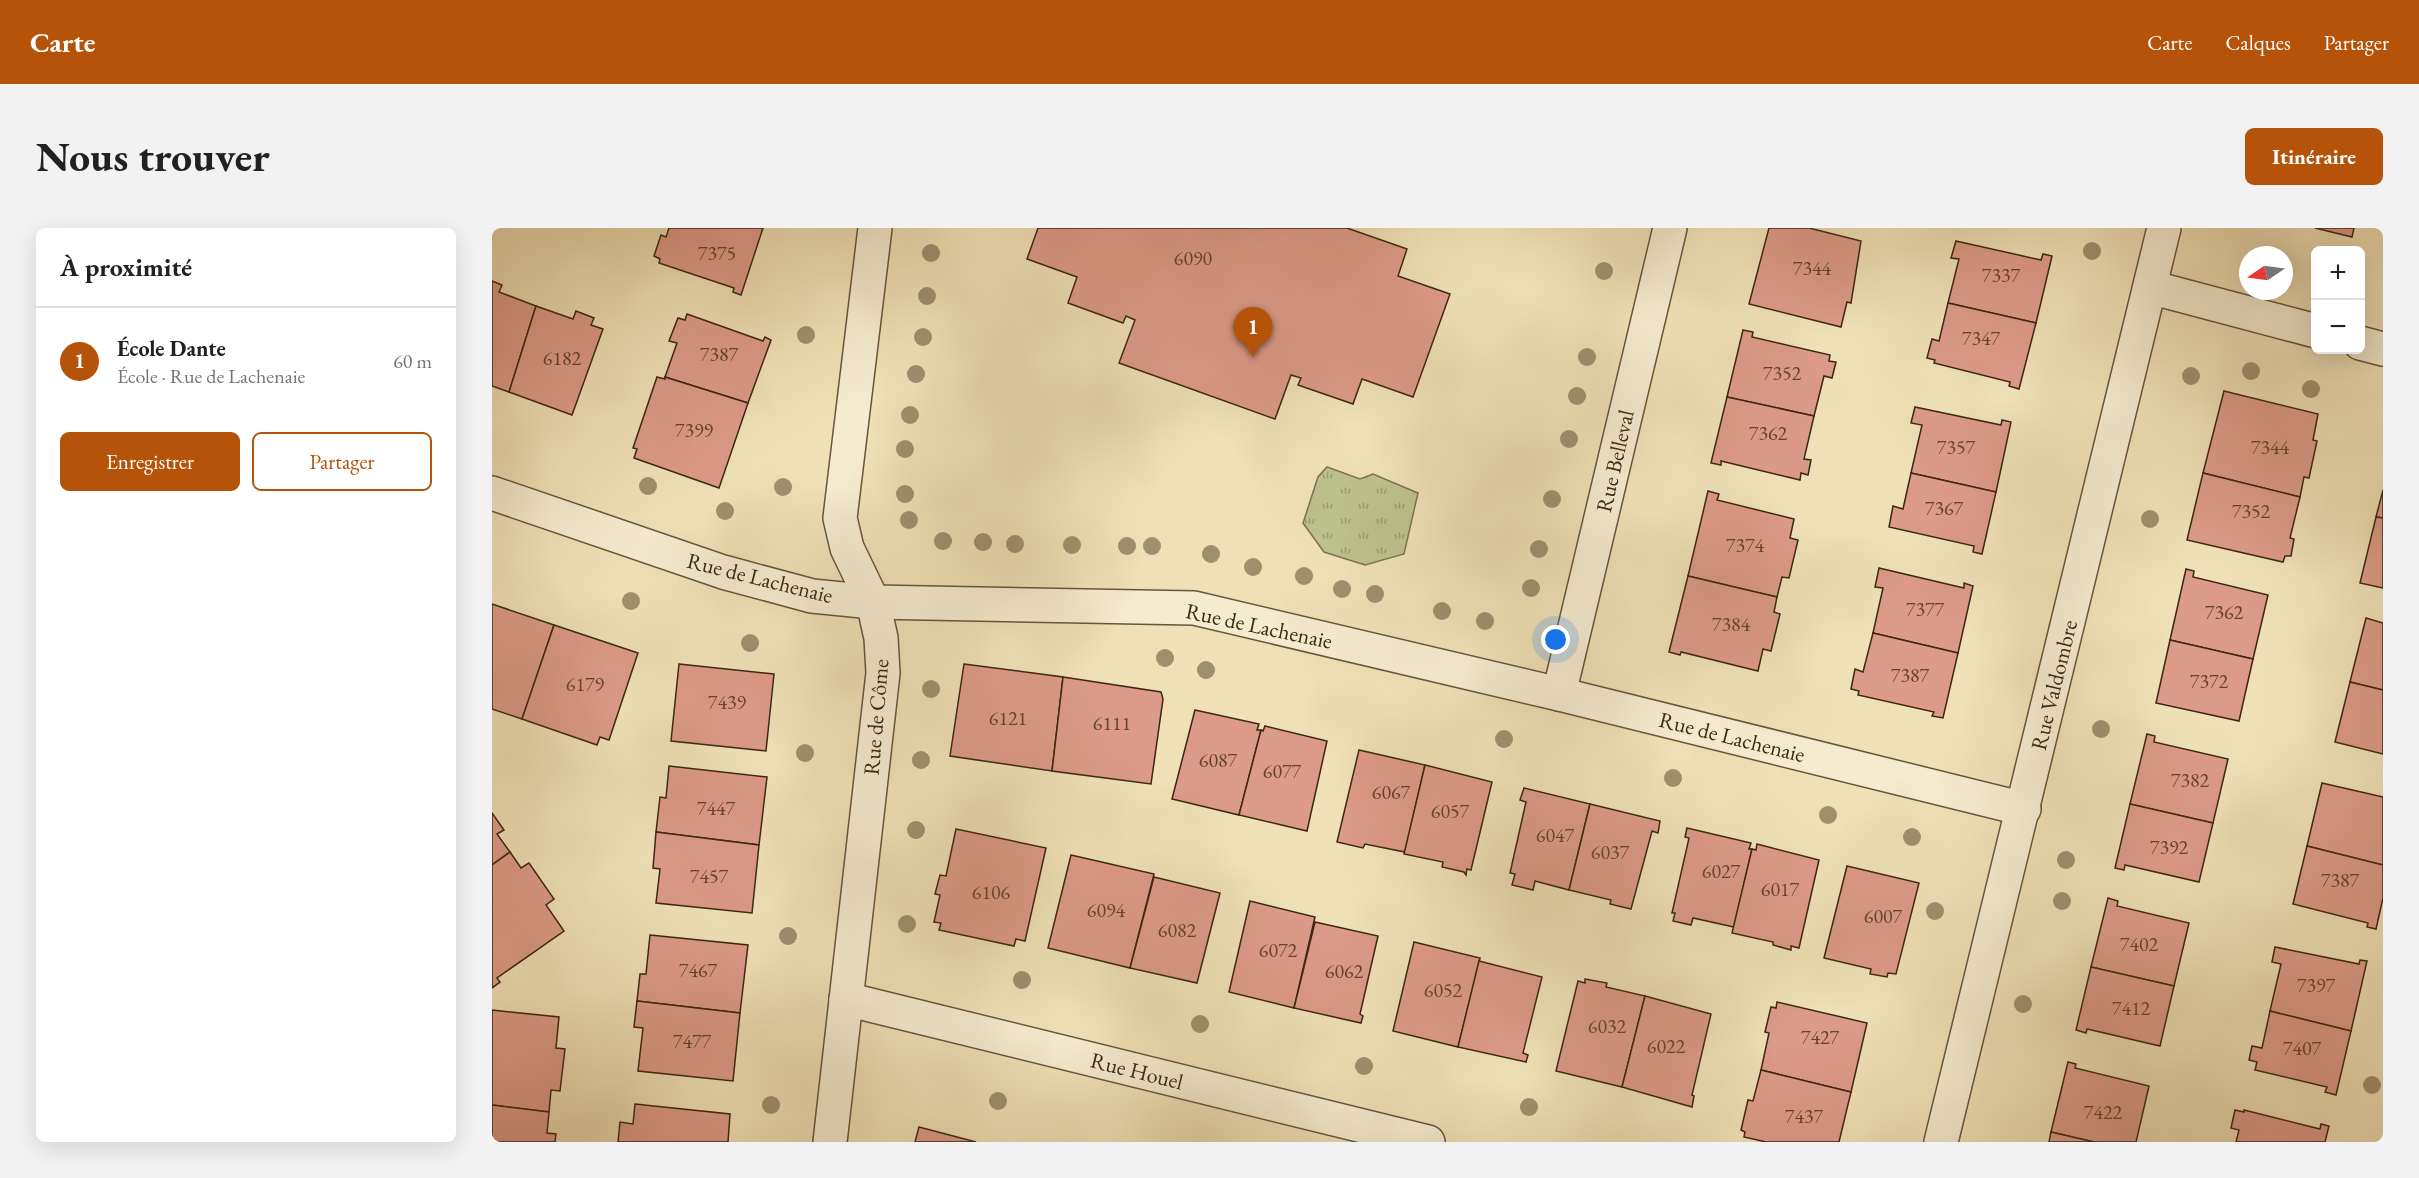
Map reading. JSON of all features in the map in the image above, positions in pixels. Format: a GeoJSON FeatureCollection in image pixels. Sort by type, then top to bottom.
{"type":"FeatureCollection","features":[{"type":"Feature","properties":{"kind":"street","name":"Rue de Côme"},"geometry":{"type":"LineString","coordinates":[[830,1142],[883,673],[881,638],[873,602],[847,548],[840,518],[875,228]]}},
{"type":"Feature","properties":{"kind":"street","name":"Rue Belleval"},"geometry":{"type":"LineString","coordinates":[[1559,694],[1670,228]]}},
{"type":"Feature","properties":{"kind":"street","name":"Rue Valdombre"},"geometry":{"type":"LineString","coordinates":[[1941,1142],[2164,228]]}},
{"type":"Feature","properties":{"kind":"street"},"geometry":{"type":"LineString","coordinates":[[2150,287],[2311,330]]}},
{"type":"Feature","properties":{"kind":"street"},"geometry":{"type":"LineString","coordinates":[[2365,344],[2383,349]]}},
{"type":"Feature","properties":{"kind":"street","name":"Rue de Lachenaie"},"geometry":{"type":"LineString","coordinates":[[492,493],[623,540],[723,572],[812,596],[873,602],[1194,608],[1559,694],[2024,809]]}},
{"type":"Feature","properties":{"kind":"street","name":"Rue Houel"},"geometry":{"type":"LineString","coordinates":[[846,999],[1428,1142]]}},
{"type":"Feature","properties":{"kind":"green space"},"geometry":{"type":"Polygon","coordinates":[[[1327,467],[1360,479],[1373,474],[1418,493],[1404,554],[1365,565],[1324,552],[1303,523],[1318,477],[1327,467]]]}},
{"type":"Feature","properties":{"kind":"building"},"geometry":{"type":"Polygon","coordinates":[[[669,228],[763,228],[741,295],[733,292],[734,288],[659,263],[660,259],[654,256],[661,235],[666,237],[669,228]]]}},
{"type":"Feature","properties":{"kind":"building"},"geometry":{"type":"Polygon","coordinates":[[[1038,228],[1347,228],[1407,249],[1398,276],[1450,294],[1413,397],[1362,379],[1353,404],[1298,385],[1301,378],[1291,375],[1275,419],[1119,363],[1135,320],[1126,316],[1123,323],[1068,303],[1077,277],[1027,259],[1038,228]]]}},
{"type":"Feature","properties":{"kind":"building"},"geometry":{"type":"Polygon","coordinates":[[[1769,228],[1809,228],[1861,241],[1851,303],[1847,302],[1841,327],[1749,304],[1769,228]]]}},
{"type":"Feature","properties":{"kind":"building"},"geometry":{"type":"Polygon","coordinates":[[[2315,228],[2354,228],[2352,237],[2315,228]]]}},
{"type":"Feature","properties":{"kind":"building"},"geometry":{"type":"Polygon","coordinates":[[[1956,241],[2041,260],[2043,254],[2052,256],[2036,323],[1948,303],[1959,259],[1951,258],[1956,241]]]}},
{"type":"Feature","properties":{"kind":"building"},"geometry":{"type":"Polygon","coordinates":[[[492,281],[502,285],[499,292],[536,306],[509,392],[492,386],[492,281]]]}},
{"type":"Feature","properties":{"kind":"building"},"geometry":{"type":"Polygon","coordinates":[[[1948,303],[2036,323],[2019,389],[2009,386],[2010,382],[1934,363],[1935,360],[1927,358],[1932,339],[1939,341],[1948,303]]]}},
{"type":"Feature","properties":{"kind":"building"},"geometry":{"type":"Polygon","coordinates":[[[536,306],[573,319],[576,311],[594,318],[591,325],[603,329],[572,415],[509,392],[536,306]]]}},
{"type":"Feature","properties":{"kind":"building"},"geometry":{"type":"Polygon","coordinates":[[[687,314],[763,341],[765,337],[771,340],[748,403],[665,377],[677,343],[669,341],[678,318],[685,320],[687,314]]]}},
{"type":"Feature","properties":{"kind":"building"},"geometry":{"type":"Polygon","coordinates":[[[1743,330],[1753,332],[1752,337],[1830,355],[1829,361],[1836,362],[1832,378],[1824,376],[1814,416],[1727,397],[1743,330]]]}},
{"type":"Feature","properties":{"kind":"building"},"geometry":{"type":"Polygon","coordinates":[[[657,377],[665,379],[665,377],[748,403],[719,488],[634,458],[637,449],[633,448],[657,377]]]}},
{"type":"Feature","properties":{"kind":"building"},"geometry":{"type":"Polygon","coordinates":[[[2224,391],[2318,414],[2313,440],[2317,441],[2309,478],[2304,477],[2300,497],[2203,473],[2224,391]]]}},
{"type":"Feature","properties":{"kind":"building"},"geometry":{"type":"Polygon","coordinates":[[[1727,397],[1814,416],[1804,459],[1811,460],[1808,475],[1801,473],[1800,480],[1721,461],[1721,465],[1711,463],[1727,397]]]}},
{"type":"Feature","properties":{"kind":"building"},"geometry":{"type":"Polygon","coordinates":[[[1915,407],[2001,425],[2002,420],[2011,422],[1996,492],[1911,473],[1922,425],[1911,423],[1915,407]]]}},
{"type":"Feature","properties":{"kind":"building"},"geometry":{"type":"Polygon","coordinates":[[[1911,473],[1996,492],[1982,554],[1973,552],[1974,546],[1889,527],[1893,506],[1903,509],[1911,473]]]}},
{"type":"Feature","properties":{"kind":"building"},"geometry":{"type":"Polygon","coordinates":[[[2203,473],[2300,497],[2290,538],[2294,539],[2291,556],[2285,556],[2283,562],[2187,540],[2203,473]]]}},
{"type":"Feature","properties":{"kind":"building"},"geometry":{"type":"Polygon","coordinates":[[[2383,490],[2383,518],[2376,517],[2383,490]]]}},
{"type":"Feature","properties":{"kind":"building"},"geometry":{"type":"Polygon","coordinates":[[[1708,491],[1719,494],[1717,500],[1794,519],[1790,538],[1798,540],[1789,578],[1782,577],[1777,597],[1688,576],[1708,491]]]}},
{"type":"Feature","properties":{"kind":"building"},"geometry":{"type":"Polygon","coordinates":[[[2376,517],[2383,518],[2383,588],[2360,583],[2376,517]]]}},
{"type":"Feature","properties":{"kind":"building"},"geometry":{"type":"Polygon","coordinates":[[[1879,568],[1964,588],[1964,583],[1973,586],[1958,653],[1873,633],[1883,588],[1875,587],[1879,568]]]}},
{"type":"Feature","properties":{"kind":"building"},"geometry":{"type":"Polygon","coordinates":[[[2186,569],[2194,571],[2193,577],[2268,595],[2253,659],[2170,640],[2186,569]]]}},
{"type":"Feature","properties":{"kind":"building"},"geometry":{"type":"Polygon","coordinates":[[[1688,576],[1777,597],[1774,612],[1780,614],[1771,651],[1763,649],[1758,671],[1681,652],[1680,655],[1669,652],[1688,576]]]}},
{"type":"Feature","properties":{"kind":"building"},"geometry":{"type":"Polygon","coordinates":[[[492,604],[554,625],[522,719],[492,709],[492,604]]]}},
{"type":"Feature","properties":{"kind":"building"},"geometry":{"type":"Polygon","coordinates":[[[2366,618],[2383,623],[2383,690],[2350,682],[2366,618]]]}},
{"type":"Feature","properties":{"kind":"building"},"geometry":{"type":"Polygon","coordinates":[[[554,625],[638,653],[609,740],[600,737],[597,745],[522,719],[554,625]]]}},
{"type":"Feature","properties":{"kind":"building"},"geometry":{"type":"Polygon","coordinates":[[[1873,633],[1958,653],[1943,718],[1932,716],[1934,712],[1858,695],[1859,691],[1851,689],[1855,669],[1863,672],[1873,633]]]}},
{"type":"Feature","properties":{"kind":"building"},"geometry":{"type":"Polygon","coordinates":[[[2170,640],[2253,659],[2239,721],[2156,703],[2170,640]]]}},
{"type":"Feature","properties":{"kind":"building"},"geometry":{"type":"Polygon","coordinates":[[[679,664],[774,674],[766,751],[671,741],[679,664]]]}},
{"type":"Feature","properties":{"kind":"building"},"geometry":{"type":"Polygon","coordinates":[[[964,664],[1063,677],[1052,771],[950,756],[964,664]]]}},
{"type":"Feature","properties":{"kind":"building"},"geometry":{"type":"Polygon","coordinates":[[[1063,677],[1161,692],[1163,699],[1151,784],[1052,771],[1063,677]]]}},
{"type":"Feature","properties":{"kind":"building"},"geometry":{"type":"Polygon","coordinates":[[[2350,682],[2383,690],[2383,754],[2335,742],[2350,682]]]}},
{"type":"Feature","properties":{"kind":"building"},"geometry":{"type":"Polygon","coordinates":[[[1195,710],[1259,724],[1257,730],[1261,730],[1239,815],[1172,799],[1195,710]]]}},
{"type":"Feature","properties":{"kind":"building"},"geometry":{"type":"Polygon","coordinates":[[[1265,726],[1327,741],[1307,831],[1239,815],[1261,730],[1263,731],[1265,726]]]}},
{"type":"Feature","properties":{"kind":"building"},"geometry":{"type":"Polygon","coordinates":[[[2147,734],[2155,736],[2154,742],[2228,759],[2213,823],[2130,804],[2147,734]]]}},
{"type":"Feature","properties":{"kind":"building"},"geometry":{"type":"Polygon","coordinates":[[[1359,750],[1425,765],[1405,852],[1365,844],[1363,848],[1337,842],[1359,750]]]}},
{"type":"Feature","properties":{"kind":"building"},"geometry":{"type":"Polygon","coordinates":[[[1425,765],[1492,782],[1471,870],[1467,869],[1466,875],[1464,872],[1442,867],[1443,862],[1404,854],[1425,765]]]}},
{"type":"Feature","properties":{"kind":"building"},"geometry":{"type":"Polygon","coordinates":[[[669,766],[767,777],[759,845],[656,832],[660,797],[666,798],[669,766]]]}},
{"type":"Feature","properties":{"kind":"building"},"geometry":{"type":"Polygon","coordinates":[[[2322,783],[2383,797],[2383,865],[2307,846],[2322,783]]]}},
{"type":"Feature","properties":{"kind":"building"},"geometry":{"type":"Polygon","coordinates":[[[1524,788],[1590,804],[1569,890],[1535,881],[1533,890],[1512,885],[1515,874],[1510,873],[1526,802],[1520,800],[1524,788]]]}},
{"type":"Feature","properties":{"kind":"building"},"geometry":{"type":"Polygon","coordinates":[[[1590,804],[1660,821],[1658,833],[1652,831],[1631,909],[1610,904],[1611,900],[1569,890],[1590,804]]]}},
{"type":"Feature","properties":{"kind":"building"},"geometry":{"type":"Polygon","coordinates":[[[2130,804],[2213,823],[2199,882],[2125,865],[2124,870],[2115,868],[2130,804]]]}},
{"type":"Feature","properties":{"kind":"building"},"geometry":{"type":"Polygon","coordinates":[[[492,813],[504,830],[497,834],[510,852],[492,865],[492,813]]]}},
{"type":"Feature","properties":{"kind":"building"},"geometry":{"type":"Polygon","coordinates":[[[1687,828],[1751,843],[1749,849],[1752,849],[1734,927],[1693,918],[1691,925],[1673,921],[1675,913],[1672,913],[1689,838],[1685,837],[1687,828]]]}},
{"type":"Feature","properties":{"kind":"building"},"geometry":{"type":"Polygon","coordinates":[[[956,829],[1046,848],[1025,941],[1016,939],[1014,946],[939,930],[941,923],[934,922],[940,895],[935,894],[940,875],[946,876],[956,829]]]}},
{"type":"Feature","properties":{"kind":"building"},"geometry":{"type":"Polygon","coordinates":[[[656,832],[759,845],[752,913],[656,903],[660,869],[653,868],[656,832]]]}},
{"type":"Feature","properties":{"kind":"building"},"geometry":{"type":"Polygon","coordinates":[[[1757,844],[1819,860],[1799,948],[1791,946],[1791,950],[1773,945],[1773,942],[1732,933],[1752,849],[1756,850],[1757,844]]]}},
{"type":"Feature","properties":{"kind":"building"},"geometry":{"type":"Polygon","coordinates":[[[2307,846],[2383,865],[2383,898],[2376,929],[2367,927],[2368,923],[2293,904],[2307,846]]]}},
{"type":"Feature","properties":{"kind":"building"},"geometry":{"type":"Polygon","coordinates":[[[510,852],[521,868],[529,863],[554,899],[546,905],[564,931],[497,978],[500,982],[492,988],[492,865],[510,852]]]}},
{"type":"Feature","properties":{"kind":"building"},"geometry":{"type":"Polygon","coordinates":[[[1071,855],[1154,874],[1130,968],[1048,948],[1071,855]]]}},
{"type":"Feature","properties":{"kind":"building"},"geometry":{"type":"Polygon","coordinates":[[[1847,866],[1919,883],[1896,974],[1888,973],[1887,977],[1870,974],[1871,969],[1824,958],[1847,866]]]}},
{"type":"Feature","properties":{"kind":"building"},"geometry":{"type":"Polygon","coordinates":[[[1154,877],[1220,893],[1197,983],[1130,968],[1154,877]]]}},
{"type":"Feature","properties":{"kind":"building"},"geometry":{"type":"Polygon","coordinates":[[[2108,898],[2118,901],[2117,906],[2189,923],[2174,986],[2091,967],[2108,898]]]}},
{"type":"Feature","properties":{"kind":"building"},"geometry":{"type":"Polygon","coordinates":[[[1250,901],[1315,917],[1294,1008],[1229,992],[1250,901]]]}},
{"type":"Feature","properties":{"kind":"building"},"geometry":{"type":"Polygon","coordinates":[[[1315,922],[1378,936],[1360,1014],[1363,1016],[1361,1023],[1294,1008],[1315,922]]]}},
{"type":"Feature","properties":{"kind":"building"},"geometry":{"type":"Polygon","coordinates":[[[650,935],[748,945],[740,1013],[637,1001],[640,974],[646,974],[650,935]]]}},
{"type":"Feature","properties":{"kind":"building"},"geometry":{"type":"Polygon","coordinates":[[[1414,942],[1480,958],[1458,1047],[1393,1031],[1414,942]]]}},
{"type":"Feature","properties":{"kind":"building"},"geometry":{"type":"Polygon","coordinates":[[[2275,947],[2359,964],[2360,960],[2367,961],[2351,1031],[2270,1011],[2281,964],[2272,962],[2275,947]]]}},
{"type":"Feature","properties":{"kind":"building"},"geometry":{"type":"Polygon","coordinates":[[[1479,961],[1542,977],[1523,1053],[1528,1055],[1526,1062],[1458,1047],[1479,961]]]}},
{"type":"Feature","properties":{"kind":"building"},"geometry":{"type":"Polygon","coordinates":[[[2091,967],[2174,986],[2160,1046],[2087,1029],[2086,1033],[2076,1030],[2091,967]]]}},
{"type":"Feature","properties":{"kind":"building"},"geometry":{"type":"Polygon","coordinates":[[[1585,979],[1607,983],[1606,987],[1645,996],[1622,1087],[1556,1071],[1578,981],[1585,983],[1585,979]]]}},
{"type":"Feature","properties":{"kind":"building"},"geometry":{"type":"Polygon","coordinates":[[[1645,996],[1711,1014],[1692,1095],[1694,1096],[1692,1107],[1622,1087],[1645,996]]]}},
{"type":"Feature","properties":{"kind":"building"},"geometry":{"type":"Polygon","coordinates":[[[637,1001],[740,1013],[733,1081],[638,1071],[643,1028],[634,1027],[637,1001]]]}},
{"type":"Feature","properties":{"kind":"building"},"geometry":{"type":"Polygon","coordinates":[[[1777,1002],[1867,1023],[1851,1092],[1761,1070],[1769,1033],[1765,1032],[1771,1007],[1776,1008],[1777,1002]]]}},
{"type":"Feature","properties":{"kind":"building"},"geometry":{"type":"Polygon","coordinates":[[[492,1010],[559,1017],[556,1048],[565,1049],[560,1091],[551,1090],[549,1112],[492,1105],[492,1010]]]}},
{"type":"Feature","properties":{"kind":"building"},"geometry":{"type":"Polygon","coordinates":[[[2270,1011],[2351,1031],[2336,1095],[2325,1092],[2327,1087],[2255,1070],[2257,1062],[2249,1060],[2252,1046],[2262,1048],[2270,1011]]]}},
{"type":"Feature","properties":{"kind":"building"},"geometry":{"type":"Polygon","coordinates":[[[2068,1062],[2076,1064],[2075,1068],[2149,1086],[2136,1142],[2094,1142],[2051,1132],[2068,1062]]]}},
{"type":"Feature","properties":{"kind":"building"},"geometry":{"type":"Polygon","coordinates":[[[1761,1070],[1851,1092],[1839,1142],[1766,1142],[1744,1137],[1745,1132],[1741,1130],[1748,1100],[1753,1101],[1761,1070]]]}},
{"type":"Feature","properties":{"kind":"building"},"geometry":{"type":"Polygon","coordinates":[[[635,1104],[730,1114],[728,1142],[618,1142],[620,1122],[633,1124],[635,1104]]]}},
{"type":"Feature","properties":{"kind":"building"},"geometry":{"type":"Polygon","coordinates":[[[492,1105],[549,1112],[547,1133],[556,1134],[555,1142],[492,1142],[492,1105]]]}},
{"type":"Feature","properties":{"kind":"building"},"geometry":{"type":"Polygon","coordinates":[[[2235,1110],[2244,1112],[2244,1110],[2320,1129],[2321,1124],[2329,1126],[2325,1142],[2236,1142],[2239,1130],[2231,1128],[2235,1110]]]}},
{"type":"Feature","properties":{"kind":"building"},"geometry":{"type":"Polygon","coordinates":[[[919,1127],[976,1142],[915,1142],[919,1127]]]}},
{"type":"Feature","properties":{"kind":"building"},"geometry":{"type":"Polygon","coordinates":[[[2051,1132],[2094,1142],[2049,1142],[2051,1132]]]}},
{"type":"Feature","properties":{"kind":"place","name":"École Dante"},"geometry":{"type":"Point","coordinates":[1253,357]}}]}
